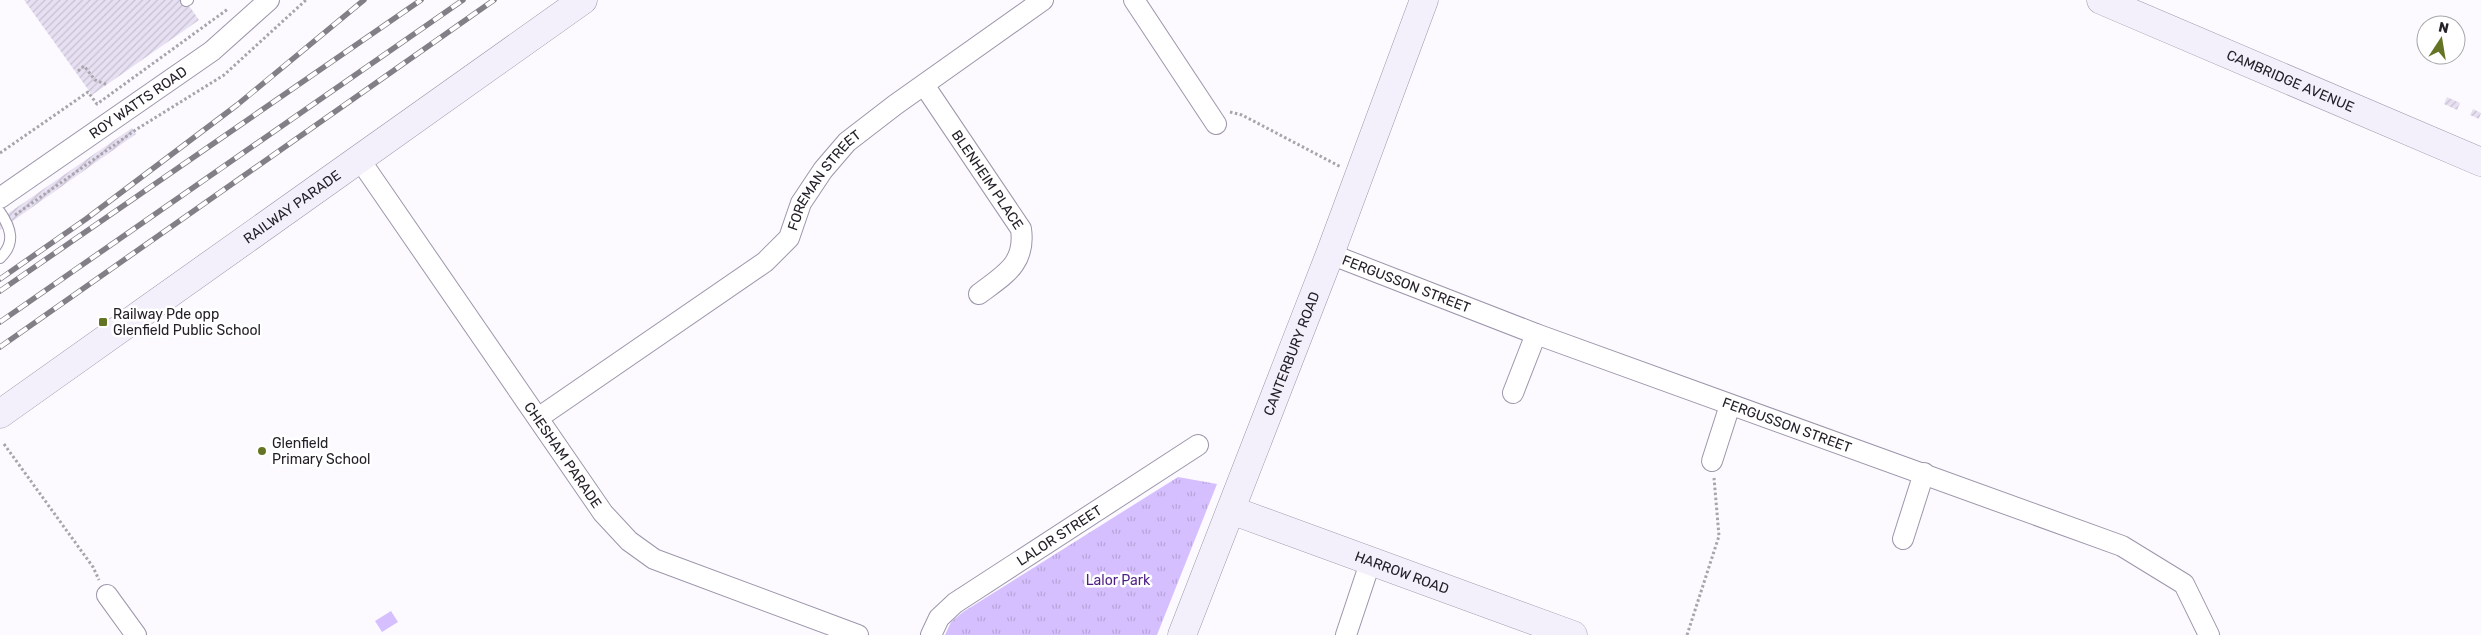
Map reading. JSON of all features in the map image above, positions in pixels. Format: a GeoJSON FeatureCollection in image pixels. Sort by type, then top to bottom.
{"type":"FeatureCollection","features":[{"type":"Feature","properties":{"kind":"main road","name":"RAILWAY PARADE"},"geometry":{"type":"LineString","coordinates":[[0,414],[583,0]]}},
{"type":"Feature","properties":{"kind":"main road","name":"CANTERBURY ROAD"},"geometry":{"type":"LineString","coordinates":[[1182,635],[1330,254],[1400,70],[1424,0]]}},
{"type":"Feature","properties":{"kind":"main road","name":"CANTERBURY ROAD"},"geometry":{"type":"LineString","coordinates":[[1400,70],[1432,0]]}},
{"type":"Feature","properties":{"kind":"main road","name":"CAMBRIDGE AVENUE"},"geometry":{"type":"LineString","coordinates":[[2101,0],[2481,162]]}},
{"type":"Feature","properties":{"kind":"main road","name":"HARROW ROAD"},"geometry":{"type":"LineString","coordinates":[[1231,510],[1573,635]]}},
{"type":"Feature","properties":{"kind":"street","name":"FOREMAN STREET"},"geometry":{"type":"LineString","coordinates":[[538,418],[765,262],[789,238],[801,203],[823,170],[847,142],[1043,0]]}},
{"type":"Feature","properties":{"kind":"street"},"geometry":{"type":"LineString","coordinates":[[1134,0],[1216,124]]}},
{"type":"Feature","properties":{"kind":"street","name":"ROY WATTS ROAD"},"geometry":{"type":"LineString","coordinates":[[0,198],[212,50],[259,3]]}},
{"type":"Feature","properties":{"kind":"street","name":"BLENHEIM PLACE"},"geometry":{"type":"LineString","coordinates":[[924,85],[1021,229],[1023,244],[1017,263],[979,294]]}},
{"type":"Feature","properties":{"kind":"street","name":"CHESHAM PARADE"},"geometry":{"type":"LineString","coordinates":[[360,160],[603,513],[629,541],[654,559],[858,635]]}},
{"type":"Feature","properties":{"kind":"street","name":"FERGUSSON STREET"},"geometry":{"type":"LineString","coordinates":[[1330,254],[1536,334],[2122,546],[2184,584],[2209,635]]}},
{"type":"Feature","properties":{"kind":"street"},"geometry":{"type":"LineString","coordinates":[[1513,393],[1536,334]]}},
{"type":"Feature","properties":{"kind":"street"},"geometry":{"type":"LineString","coordinates":[[1712,461],[1730,405]]}},
{"type":"Feature","properties":{"kind":"street","name":"LALOR STREET"},"geometry":{"type":"LineString","coordinates":[[932,635],[939,618],[955,603],[1198,445]]}},
{"type":"Feature","properties":{"kind":"street"},"geometry":{"type":"LineString","coordinates":[[1903,539],[1924,473]]}},
{"type":"Feature","properties":{"kind":"street"},"geometry":{"type":"LineString","coordinates":[[1346,635],[1371,560]]}},
{"type":"Feature","properties":{"kind":"street"},"geometry":{"type":"LineString","coordinates":[[107,594],[136,635]]}},
{"type":"Feature","properties":{"kind":"lane"},"geometry":{"type":"LineString","coordinates":[[0,212],[10,227],[10,247],[0,258]]}},
{"type":"Feature","properties":{"kind":"path"},"geometry":{"type":"LineString","coordinates":[[6,221],[137,129],[224,75],[306,0]]}},
{"type":"Feature","properties":{"kind":"path"},"geometry":{"type":"LineString","coordinates":[[0,153],[88,92],[98,104],[231,8]]}},
{"type":"Feature","properties":{"kind":"path"},"geometry":{"type":"LineString","coordinates":[[78,71],[84,66],[95,80],[108,85]]}},
{"type":"Feature","properties":{"kind":"path"},"geometry":{"type":"LineString","coordinates":[[1204,106],[1242,115],[1359,176]]}},
{"type":"Feature","properties":{"kind":"path"},"geometry":{"type":"LineString","coordinates":[[4,444],[93,568],[107,594]]}},
{"type":"Feature","properties":{"kind":"path"},"geometry":{"type":"LineString","coordinates":[[1687,635],[1719,536],[1712,461]]}},
{"type":"Feature","properties":{"kind":"green space","name":"Lalor Park"},"geometry":{"type":"Polygon","coordinates":[[[1178,477],[1217,484],[1157,635],[945,635],[951,622],[963,612],[1178,477]]]}},
{"type":"Feature","properties":{"kind":"green space"},"geometry":{"type":"Polygon","coordinates":[[[391,611],[398,622],[382,632],[375,621],[391,611]]]}},
{"type":"Feature","properties":{"kind":"building"},"geometry":{"type":"Polygon","coordinates":[[[24,0],[185,0],[199,20],[92,95],[24,0]]]}},
{"type":"Feature","properties":{"kind":"building"},"geometry":{"type":"Polygon","coordinates":[[[2447,97],[2460,103],[2457,110],[2444,104],[2447,97]]]}},
{"type":"Feature","properties":{"kind":"building"},"geometry":{"type":"Polygon","coordinates":[[[2473,109],[2481,113],[2479,119],[2470,115],[2473,109]]]}},
{"type":"Feature","properties":{"kind":"building"},"geometry":{"type":"Polygon","coordinates":[[[132,128],[136,134],[0,230],[0,219],[132,128]]]}},
{"type":"Feature","properties":{"kind":"railway"},"geometry":{"type":"LineString","coordinates":[[0,279],[86,219],[237,105],[364,0]]}},
{"type":"Feature","properties":{"kind":"railway"},"geometry":{"type":"LineString","coordinates":[[0,291],[421,0]]}},
{"type":"Feature","properties":{"kind":"railway"},"geometry":{"type":"LineString","coordinates":[[0,322],[463,0]]}},
{"type":"Feature","properties":{"kind":"railway"},"geometry":{"type":"LineString","coordinates":[[0,347],[494,0]]}},
{"type":"Feature","properties":{"kind":"place","name":"Railway Pde opp Glenfield Public School"},"geometry":{"type":"Point","coordinates":[103,322]}},
{"type":"Feature","properties":{"kind":"place","name":"Glenfield Primary School"},"geometry":{"type":"Point","coordinates":[262,451]}}]}
